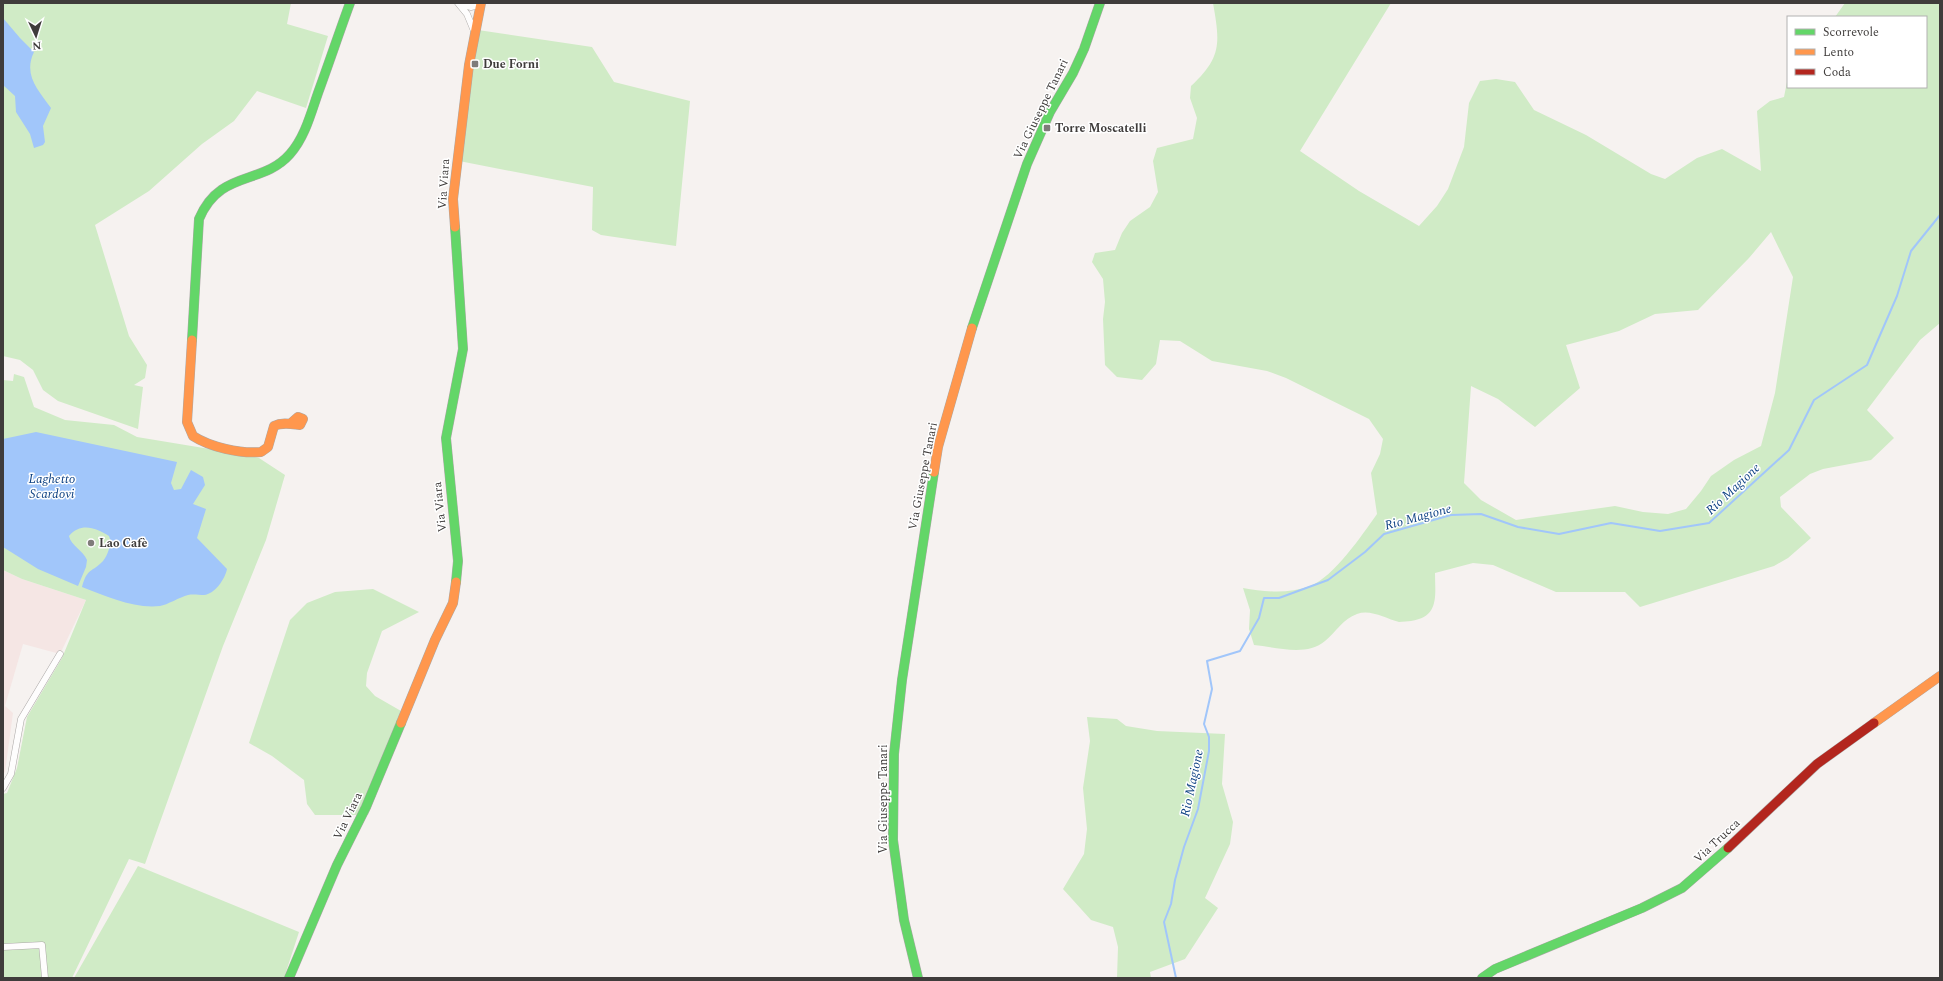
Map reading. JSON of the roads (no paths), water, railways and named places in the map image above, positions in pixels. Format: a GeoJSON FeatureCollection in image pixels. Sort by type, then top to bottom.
{"type":"FeatureCollection","features":[{"type":"Feature","properties":{"kind":"street"},"geometry":{"type":"LineString","coordinates":[[290,424],[280,423],[274,426],[271,429],[268,447],[261,452],[207,443],[193,436],[190,431],[187,422],[199,219],[204,206],[217,192],[227,185],[281,162],[296,146],[307,124],[350,3]]}},
{"type":"Feature","properties":{"kind":"street"},"geometry":{"type":"LineString","coordinates":[[458,3],[471,7],[480,4]]}},
{"type":"Feature","properties":{"kind":"street"},"geometry":{"type":"LineString","coordinates":[[458,3],[467,14],[475,34]]}},
{"type":"Feature","properties":{"kind":"street","name":"Via Giuseppe Tanari"},"geometry":{"type":"LineString","coordinates":[[918,978],[904,920],[894,854],[894,754],[902,680],[938,447],[973,323],[1027,164],[1050,112],[1073,73],[1084,49],[1100,3]]}},
{"type":"Feature","properties":{"kind":"street","name":"Via Viara"},"geometry":{"type":"LineString","coordinates":[[289,978],[337,865],[366,807],[435,640],[453,603],[458,560],[446,438],[463,348],[453,199],[469,65],[480,4]]}},
{"type":"Feature","properties":{"kind":"street"},"geometry":{"type":"LineString","coordinates":[[3,788],[11,774],[21,719],[60,654]]}},
{"type":"Feature","properties":{"kind":"street","name":"Via Trucca"},"geometry":{"type":"LineString","coordinates":[[1482,978],[1496,969],[1642,908],[1682,888],[1716,859],[1817,764],[1940,676]]}},
{"type":"Feature","properties":{"kind":"street"},"geometry":{"type":"LineString","coordinates":[[3,947],[42,945],[45,978]]}},
{"type":"Feature","properties":{"kind":"water"},"geometry":{"type":"Polygon","coordinates":[[[3,18],[34,52],[31,60],[31,75],[37,88],[51,108],[43,126],[45,142],[43,145],[34,148],[30,134],[16,112],[15,96],[3,85],[3,18]]]}},
{"type":"Feature","properties":{"kind":"water","name":"Laghetto Scardovi"},"geometry":{"type":"Polygon","coordinates":[[[36,432],[177,462],[171,483],[174,490],[181,489],[191,470],[203,477],[205,485],[193,504],[206,509],[197,538],[227,569],[224,577],[216,589],[204,595],[188,595],[181,597],[160,606],[140,606],[110,598],[82,587],[87,574],[105,559],[111,542],[109,536],[89,528],[78,529],[69,536],[72,543],[83,553],[87,560],[86,567],[78,586],[38,569],[3,547],[3,439],[36,432]]]}},
{"type":"Feature","properties":{"kind":"waterway","name":"Rio Magione"},"geometry":{"type":"LineString","coordinates":[[1176,978],[1164,922],[1171,904],[1175,880],[1184,847],[1198,809],[1209,751],[1209,737],[1204,724],[1212,689],[1207,661],[1240,651],[1259,618],[1264,598],[1279,598],[1328,580],[1365,552],[1384,534],[1451,515],[1481,514],[1518,527],[1559,534],[1611,523],[1660,531],[1709,523],[1789,450],[1814,400],[1867,365],[1897,296],[1911,251],[1940,215]]}},
{"type":"Feature","properties":{"kind":"place","name":"Due Forni"},"geometry":{"type":"Point","coordinates":[475,64]}},
{"type":"Feature","properties":{"kind":"place","name":"Torre Moscatelli"},"geometry":{"type":"Point","coordinates":[1047,128]}},
{"type":"Feature","properties":{"kind":"place","name":"Lao Cafè"},"geometry":{"type":"Point","coordinates":[91,543]}}]}
